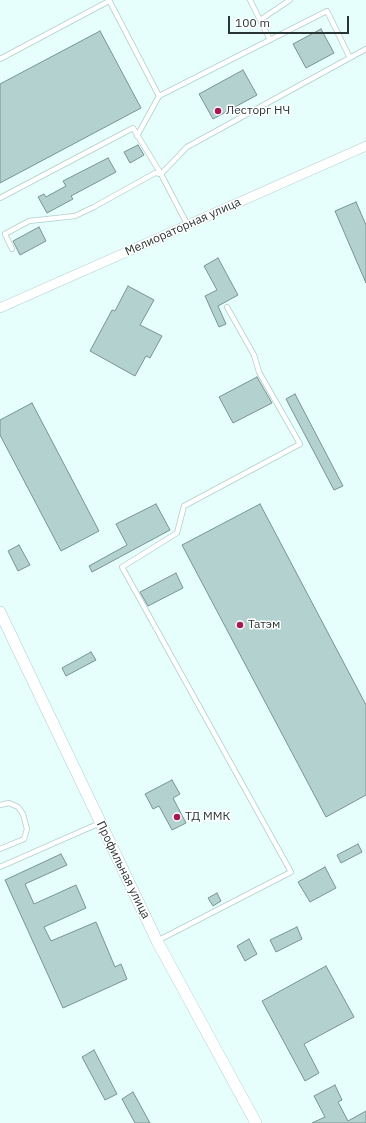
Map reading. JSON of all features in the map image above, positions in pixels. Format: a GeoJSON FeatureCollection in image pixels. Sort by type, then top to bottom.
{"type":"FeatureCollection","features":[{"type":"Feature","properties":{"kind":"street","name":"Мелиораторная улица"},"geometry":{"type":"LineString","coordinates":[[0,308],[366,146]]}},
{"type":"Feature","properties":{"kind":"street","name":"Профильная улица"},"geometry":{"type":"LineString","coordinates":[[0,612],[157,941],[256,1123]]}},
{"type":"Feature","properties":{"kind":"lane"},"geometry":{"type":"LineString","coordinates":[[0,59],[109,0],[159,96]]}},
{"type":"Feature","properties":{"kind":"lane"},"geometry":{"type":"LineString","coordinates":[[250,0],[270,40]]}},
{"type":"Feature","properties":{"kind":"lane"},"geometry":{"type":"LineString","coordinates":[[260,20],[290,0]]}},
{"type":"Feature","properties":{"kind":"lane"},"geometry":{"type":"LineString","coordinates":[[137,136],[159,96],[327,11],[350,58]]}},
{"type":"Feature","properties":{"kind":"lane"},"geometry":{"type":"LineString","coordinates":[[161,174],[187,147],[366,49]]}},
{"type":"Feature","properties":{"kind":"lane"},"geometry":{"type":"LineString","coordinates":[[0,198],[133,128],[161,174],[187,224]]}},
{"type":"Feature","properties":{"kind":"lane"},"geometry":{"type":"LineString","coordinates":[[12,249],[5,234],[29,221],[75,216],[155,173],[161,174]]}},
{"type":"Feature","properties":{"kind":"lane"},"geometry":{"type":"LineString","coordinates":[[157,941],[291,872],[122,567],[177,533],[184,506],[300,444],[259,372],[254,355],[227,307]]}},
{"type":"Feature","properties":{"kind":"lane"},"geometry":{"type":"LineString","coordinates":[[0,805],[9,803],[18,807],[23,814],[26,829],[24,839],[0,849]]}},
{"type":"Feature","properties":{"kind":"lane"},"geometry":{"type":"LineString","coordinates":[[0,867],[100,823]]}},
{"type":"Feature","properties":{"kind":"building"},"geometry":{"type":"Polygon","coordinates":[[[321,29],[334,53],[306,68],[293,44],[321,29]]]}},
{"type":"Feature","properties":{"kind":"building"},"geometry":{"type":"Polygon","coordinates":[[[100,31],[141,108],[0,183],[0,84],[100,31]]]}},
{"type":"Feature","properties":{"kind":"building"},"geometry":{"type":"Polygon","coordinates":[[[243,70],[257,95],[213,119],[199,94],[243,70]]]}},
{"type":"Feature","properties":{"kind":"building"},"geometry":{"type":"Polygon","coordinates":[[[138,145],[144,155],[130,163],[124,152],[138,145]]]}},
{"type":"Feature","properties":{"kind":"building"},"geometry":{"type":"Polygon","coordinates":[[[108,158],[116,172],[71,196],[73,199],[47,213],[38,197],[44,194],[46,197],[66,186],[63,181],[108,158]]]}},
{"type":"Feature","properties":{"kind":"building"},"geometry":{"type":"Polygon","coordinates":[[[356,202],[366,225],[366,283],[335,211],[356,202]]]}},
{"type":"Feature","properties":{"kind":"building"},"geometry":{"type":"Polygon","coordinates":[[[39,227],[46,241],[20,255],[13,241],[39,227]]]}},
{"type":"Feature","properties":{"kind":"building"},"geometry":{"type":"Polygon","coordinates":[[[218,258],[238,295],[218,306],[226,324],[219,327],[205,296],[217,290],[204,266],[218,258]]]}},
{"type":"Feature","properties":{"kind":"building"},"geometry":{"type":"Polygon","coordinates":[[[128,286],[154,300],[140,325],[162,336],[150,358],[146,356],[135,376],[90,351],[112,310],[115,311],[128,286]]]}},
{"type":"Feature","properties":{"kind":"building"},"geometry":{"type":"Polygon","coordinates":[[[257,377],[272,403],[233,423],[219,397],[257,377]]]}},
{"type":"Feature","properties":{"kind":"building"},"geometry":{"type":"Polygon","coordinates":[[[295,394],[343,486],[334,490],[286,399],[295,394]]]}},
{"type":"Feature","properties":{"kind":"building"},"geometry":{"type":"Polygon","coordinates":[[[32,403],[99,531],[61,551],[0,435],[0,420],[32,403]]]}},
{"type":"Feature","properties":{"kind":"building"},"geometry":{"type":"Polygon","coordinates":[[[156,504],[170,530],[92,572],[89,566],[127,545],[116,524],[156,504]]]}},
{"type":"Feature","properties":{"kind":"building"},"geometry":{"type":"Polygon","coordinates":[[[260,504],[366,705],[366,795],[326,817],[182,545],[260,504]]]}},
{"type":"Feature","properties":{"kind":"building"},"geometry":{"type":"Polygon","coordinates":[[[19,545],[30,565],[18,571],[8,551],[19,545]]]}},
{"type":"Feature","properties":{"kind":"building"},"geometry":{"type":"Polygon","coordinates":[[[176,573],[183,588],[148,606],[140,592],[176,573]]]}},
{"type":"Feature","properties":{"kind":"building"},"geometry":{"type":"Polygon","coordinates":[[[91,652],[96,660],[66,676],[62,668],[91,652]]]}},
{"type":"Feature","properties":{"kind":"building"},"geometry":{"type":"Polygon","coordinates":[[[172,780],[180,794],[173,798],[186,823],[172,830],[159,806],[153,809],[145,794],[172,780]]]}},
{"type":"Feature","properties":{"kind":"building"},"geometry":{"type":"Polygon","coordinates":[[[358,844],[362,852],[341,863],[337,855],[358,844]]]}},
{"type":"Feature","properties":{"kind":"building"},"geometry":{"type":"Polygon","coordinates":[[[61,854],[67,865],[25,884],[34,904],[76,885],[86,908],[44,927],[51,941],[96,922],[115,967],[121,964],[127,979],[63,1008],[5,880],[61,854]]]}},
{"type":"Feature","properties":{"kind":"building"},"geometry":{"type":"Polygon","coordinates":[[[325,867],[336,888],[310,902],[298,882],[325,867]]]}},
{"type":"Feature","properties":{"kind":"building"},"geometry":{"type":"Polygon","coordinates":[[[217,893],[221,901],[213,906],[208,898],[217,893]]]}},
{"type":"Feature","properties":{"kind":"building"},"geometry":{"type":"Polygon","coordinates":[[[297,927],[302,939],[276,952],[270,940],[297,927]]]}},
{"type":"Feature","properties":{"kind":"building"},"geometry":{"type":"Polygon","coordinates":[[[249,939],[257,954],[245,961],[237,946],[249,939]]]}},
{"type":"Feature","properties":{"kind":"building"},"geometry":{"type":"Polygon","coordinates":[[[326,966],[354,1017],[304,1044],[319,1073],[305,1081],[262,1001],[326,966]]]}},
{"type":"Feature","properties":{"kind":"building"},"geometry":{"type":"Polygon","coordinates":[[[94,1050],[117,1094],[105,1100],[82,1057],[94,1050]]]}},
{"type":"Feature","properties":{"kind":"building"},"geometry":{"type":"Polygon","coordinates":[[[335,1085],[342,1100],[338,1102],[348,1121],[366,1111],[366,1123],[312,1123],[325,1117],[314,1096],[335,1085]]]}},
{"type":"Feature","properties":{"kind":"building"},"geometry":{"type":"Polygon","coordinates":[[[133,1092],[150,1123],[135,1123],[122,1099],[133,1092]]]}},
{"type":"Feature","properties":{"kind":"place","name":"Лесторг НЧ"},"geometry":{"type":"Point","coordinates":[218,111]}},
{"type":"Feature","properties":{"kind":"place","name":"Татэм"},"geometry":{"type":"Point","coordinates":[240,625]}},
{"type":"Feature","properties":{"kind":"place","name":"ТД ММК"},"geometry":{"type":"Point","coordinates":[177,817]}}]}
